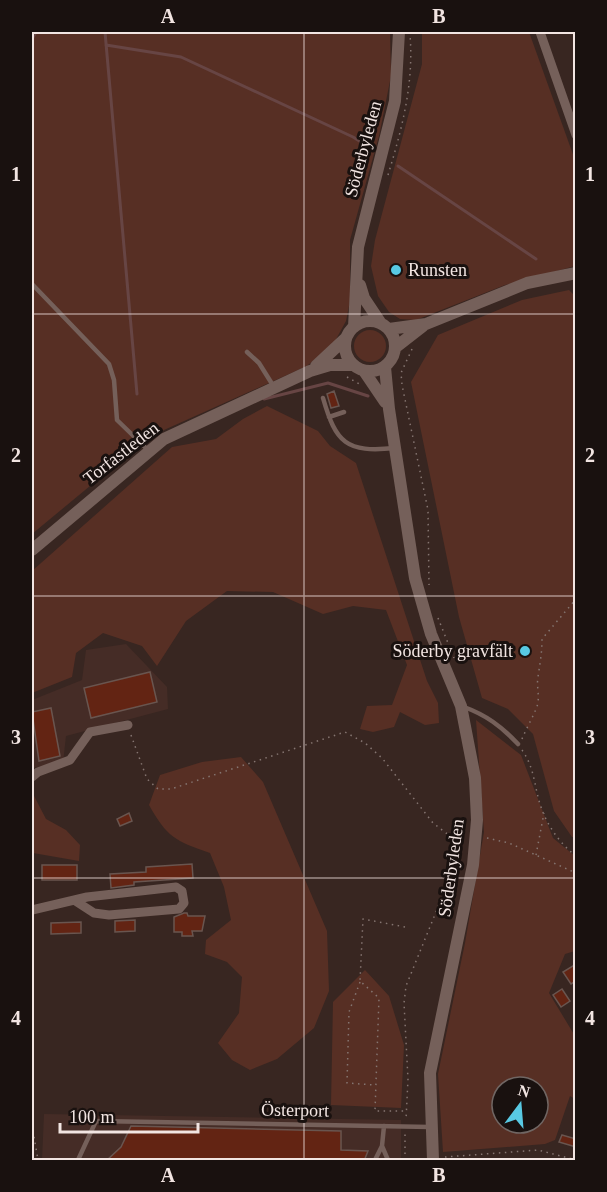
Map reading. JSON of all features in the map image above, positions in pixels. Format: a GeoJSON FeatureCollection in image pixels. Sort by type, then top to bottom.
{"type":"FeatureCollection","features":[{"type":"Feature","properties":{"kind":"street","name":"Söderbyleden"},"geometry":{"type":"LineString","coordinates":[[354,327],[360,234],[395,101],[399,32]]}},
{"type":"Feature","properties":{"kind":"street"},"geometry":{"type":"LineString","coordinates":[[540,32],[576,135]]}},
{"type":"Feature","properties":{"kind":"street"},"geometry":{"type":"LineString","coordinates":[[354,327],[366,321],[384,326],[426,324],[527,283],[576,273]]}},
{"type":"Feature","properties":{"kind":"street","name":"Söderbyleden"},"geometry":{"type":"LineString","coordinates":[[356,276],[364,298],[384,326],[407,346]]}},
{"type":"Feature","properties":{"kind":"street"},"geometry":{"type":"LineString","coordinates":[[385,372],[394,355],[407,346],[426,324]]}},
{"type":"Feature","properties":{"kind":"street","name":"Torfastleden"},"geometry":{"type":"LineString","coordinates":[[310,371],[346,338],[354,327]]}},
{"type":"Feature","properties":{"kind":"street"},"geometry":{"type":"LineString","coordinates":[[346,338],[346,355],[358,368]]}},
{"type":"Feature","properties":{"kind":"street","name":"Torfastleden"},"geometry":{"type":"LineString","coordinates":[[32,550],[164,439],[310,371],[330,365],[385,372]]}},
{"type":"Feature","properties":{"kind":"street","name":"Söderbyleden"},"geometry":{"type":"LineString","coordinates":[[358,368],[373,383],[389,409]]}},
{"type":"Feature","properties":{"kind":"street","name":"Söderbyleden"},"geometry":{"type":"LineString","coordinates":[[385,372],[414,578],[431,634],[461,706],[475,778],[477,820],[473,865],[430,1073],[430,1127],[433,1159]]}},
{"type":"Feature","properties":{"kind":"street"},"geometry":{"type":"LineString","coordinates":[[32,777],[38,772],[70,760],[90,732],[128,725]]}},
{"type":"Feature","properties":{"kind":"street"},"geometry":{"type":"LineString","coordinates":[[32,910],[74,900],[122,892],[176,887],[182,891],[184,903],[179,909],[109,915],[94,913],[74,900]]}},
{"type":"Feature","properties":{"kind":"lane"},"geometry":{"type":"LineString","coordinates":[[32,284],[110,364],[114,380],[117,420],[149,451]]}},
{"type":"Feature","properties":{"kind":"lane"},"geometry":{"type":"LineString","coordinates":[[247,352],[259,363],[274,387]]}},
{"type":"Feature","properties":{"kind":"lane"},"geometry":{"type":"LineString","coordinates":[[323,398],[328,417],[337,434],[354,447],[375,450],[395,448]]}},
{"type":"Feature","properties":{"kind":"lane"},"geometry":{"type":"LineString","coordinates":[[328,417],[344,412]]}},
{"type":"Feature","properties":{"kind":"lane"},"geometry":{"type":"LineString","coordinates":[[461,706],[489,718],[502,727],[518,744]]}},
{"type":"Feature","properties":{"kind":"lane","name":"Österport"},"geometry":{"type":"LineString","coordinates":[[78,1160],[96,1120],[430,1127]]}},
{"type":"Feature","properties":{"kind":"lane"},"geometry":{"type":"LineString","coordinates":[[375,1161],[382,1146],[384,1126]]}},
{"type":"Feature","properties":{"kind":"lane"},"geometry":{"type":"LineString","coordinates":[[382,1146],[388,1161]]}},
{"type":"Feature","properties":{"kind":"path"},"geometry":{"type":"LineString","coordinates":[[386,180],[402,128],[410,82],[410,32]]}},
{"type":"Feature","properties":{"kind":"path"},"geometry":{"type":"LineString","coordinates":[[407,346],[401,373],[403,396],[428,510],[429,586]]}},
{"type":"Feature","properties":{"kind":"path"},"geometry":{"type":"LineString","coordinates":[[385,372],[401,373]]}},
{"type":"Feature","properties":{"kind":"path"},"geometry":{"type":"LineString","coordinates":[[343,374],[359,385],[373,383]]}},
{"type":"Feature","properties":{"kind":"path"},"geometry":{"type":"LineString","coordinates":[[576,599],[543,635],[541,667],[537,677],[539,694],[537,709],[518,744],[531,762],[544,813],[556,836],[576,856]]}},
{"type":"Feature","properties":{"kind":"path"},"geometry":{"type":"LineString","coordinates":[[437,614],[456,665]]}},
{"type":"Feature","properties":{"kind":"path"},"geometry":{"type":"LineString","coordinates":[[128,725],[147,778],[158,789],[171,789],[345,732],[365,743],[382,758],[432,823],[450,836],[469,837]]}},
{"type":"Feature","properties":{"kind":"path"},"geometry":{"type":"LineString","coordinates":[[535,856],[544,813]]}},
{"type":"Feature","properties":{"kind":"path"},"geometry":{"type":"LineString","coordinates":[[405,1161],[408,1079],[404,1003],[406,987],[453,870],[454,849],[450,836]]}},
{"type":"Feature","properties":{"kind":"path"},"geometry":{"type":"LineString","coordinates":[[487,838],[509,843],[576,873]]}},
{"type":"Feature","properties":{"kind":"path"},"geometry":{"type":"LineString","coordinates":[[376,1085],[347,1083],[349,1012],[360,981],[363,919],[405,927]]}},
{"type":"Feature","properties":{"kind":"path"},"geometry":{"type":"LineString","coordinates":[[360,981],[380,998],[375,1111],[406,1111]]}},
{"type":"Feature","properties":{"kind":"path"},"geometry":{"type":"LineString","coordinates":[[32,1125],[38,1161]]}},
{"type":"Feature","properties":{"kind":"path"},"geometry":{"type":"LineString","coordinates":[[433,1159],[538,1150],[576,1160]]}},
{"type":"Feature","properties":{"kind":"shaded area"},"geometry":{"type":"Polygon","coordinates":[[[32,32],[390,32],[391,76],[379,136],[350,240],[350,301],[346,321],[334,343],[307,366],[164,430],[131,452],[32,534],[32,32]]]}},
{"type":"Feature","properties":{"kind":"shaded area"},"geometry":{"type":"Polygon","coordinates":[[[422,32],[529,32],[575,160],[575,266],[505,285],[416,320],[400,319],[389,312],[378,296],[371,266],[375,240],[422,64],[422,32]]]}},
{"type":"Feature","properties":{"kind":"shaded area"},"geometry":{"type":"Polygon","coordinates":[[[569,290],[576,297],[575,837],[572,837],[554,811],[533,734],[508,709],[482,698],[459,617],[411,382],[438,335],[522,300],[569,290]]]}},
{"type":"Feature","properties":{"kind":"shaded area"},"geometry":{"type":"Polygon","coordinates":[[[370,330],[381,335],[386,346],[381,357],[370,362],[359,357],[354,346],[359,335],[370,330]]]}},
{"type":"Feature","properties":{"kind":"shaded area"},"geometry":{"type":"Polygon","coordinates":[[[267,406],[318,431],[330,446],[356,463],[427,681],[438,703],[439,723],[425,725],[400,712],[394,727],[373,732],[360,729],[367,706],[392,705],[407,665],[386,610],[353,606],[323,614],[273,592],[227,591],[186,621],[157,666],[142,646],[103,633],[76,653],[72,677],[32,693],[32,571],[172,447],[216,439],[243,419],[267,406]]]}},
{"type":"Feature","properties":{"kind":"shaded area"},"geometry":{"type":"Polygon","coordinates":[[[126,644],[167,687],[168,709],[66,736],[63,763],[32,768],[32,700],[82,680],[86,650],[126,644]]]}},
{"type":"Feature","properties":{"kind":"shaded area"},"geometry":{"type":"Polygon","coordinates":[[[476,720],[521,755],[553,838],[575,856],[575,951],[565,954],[549,993],[575,1036],[575,1099],[570,1096],[555,1140],[545,1144],[443,1152],[438,1074],[465,943],[484,832],[476,720]]]}},
{"type":"Feature","properties":{"kind":"shaded area"},"geometry":{"type":"Polygon","coordinates":[[[241,757],[263,782],[327,931],[329,991],[314,1028],[277,1059],[250,1070],[232,1060],[218,1043],[239,1013],[242,977],[227,962],[205,954],[206,940],[231,920],[224,887],[210,853],[188,845],[173,836],[161,824],[149,805],[160,775],[202,762],[241,757]]]}},
{"type":"Feature","properties":{"kind":"shaded area"},"geometry":{"type":"Polygon","coordinates":[[[32,792],[46,819],[66,830],[80,845],[79,861],[33,853],[32,868],[32,792]]]}},
{"type":"Feature","properties":{"kind":"shaded area"},"geometry":{"type":"Polygon","coordinates":[[[365,970],[389,996],[404,1045],[401,1108],[331,1105],[333,1002],[365,970]]]}},
{"type":"Feature","properties":{"kind":"shaded area"},"geometry":{"type":"Polygon","coordinates":[[[44,1114],[401,1120],[401,1160],[42,1160],[44,1114]]]}},
{"type":"Feature","properties":{"kind":"building"},"geometry":{"type":"Polygon","coordinates":[[[334,391],[339,406],[331,408],[327,394],[334,391]]]}},
{"type":"Feature","properties":{"kind":"building"},"geometry":{"type":"Polygon","coordinates":[[[150,672],[157,702],[91,718],[84,688],[150,672]]]}},
{"type":"Feature","properties":{"kind":"building"},"geometry":{"type":"Polygon","coordinates":[[[51,708],[60,756],[39,761],[32,712],[51,708]]]}},
{"type":"Feature","properties":{"kind":"building"},"geometry":{"type":"Polygon","coordinates":[[[129,813],[132,821],[120,826],[117,819],[129,813]]]}},
{"type":"Feature","properties":{"kind":"building"},"geometry":{"type":"Polygon","coordinates":[[[192,864],[193,878],[134,882],[134,885],[111,888],[110,874],[146,872],[146,867],[192,864]]]}},
{"type":"Feature","properties":{"kind":"building"},"geometry":{"type":"Polygon","coordinates":[[[42,865],[77,865],[77,880],[42,880],[42,865]]]}},
{"type":"Feature","properties":{"kind":"building"},"geometry":{"type":"Polygon","coordinates":[[[184,913],[188,916],[205,916],[202,931],[192,931],[193,936],[182,936],[182,932],[174,932],[174,917],[184,913]]]}},
{"type":"Feature","properties":{"kind":"building"},"geometry":{"type":"Polygon","coordinates":[[[135,920],[135,931],[115,932],[115,921],[135,920]]]}},
{"type":"Feature","properties":{"kind":"building"},"geometry":{"type":"Polygon","coordinates":[[[81,922],[81,933],[51,934],[51,923],[81,922]]]}},
{"type":"Feature","properties":{"kind":"building"},"geometry":{"type":"Polygon","coordinates":[[[576,964],[576,981],[571,984],[563,972],[576,964]]]}},
{"type":"Feature","properties":{"kind":"building"},"geometry":{"type":"Polygon","coordinates":[[[562,989],[570,1001],[561,1007],[553,995],[562,989]]]}},
{"type":"Feature","properties":{"kind":"building"},"geometry":{"type":"Polygon","coordinates":[[[131,1126],[341,1131],[341,1150],[368,1151],[364,1161],[106,1161],[121,1147],[131,1126]]]}},
{"type":"Feature","properties":{"kind":"building"},"geometry":{"type":"Polygon","coordinates":[[[562,1135],[576,1139],[576,1147],[559,1142],[562,1135]]]}},
{"type":"Feature","properties":{"kind":"waterway"},"geometry":{"type":"LineString","coordinates":[[32,39],[36,32]]}},
{"type":"Feature","properties":{"kind":"waterway"},"geometry":{"type":"LineString","coordinates":[[105,32],[137,394]]}},
{"type":"Feature","properties":{"kind":"waterway"},"geometry":{"type":"LineString","coordinates":[[106,45],[181,57],[353,137],[369,147]]}},
{"type":"Feature","properties":{"kind":"waterway"},"geometry":{"type":"LineString","coordinates":[[398,166],[536,259]]}},
{"type":"Feature","properties":{"kind":"waterway"},"geometry":{"type":"LineString","coordinates":[[264,399],[328,383],[368,396]]}},
{"type":"Feature","properties":{"kind":"place","name":"Runsten"},"geometry":{"type":"Point","coordinates":[396,270]}},
{"type":"Feature","properties":{"kind":"place","name":"Söderby gravfält"},"geometry":{"type":"Point","coordinates":[525,651]}}]}
